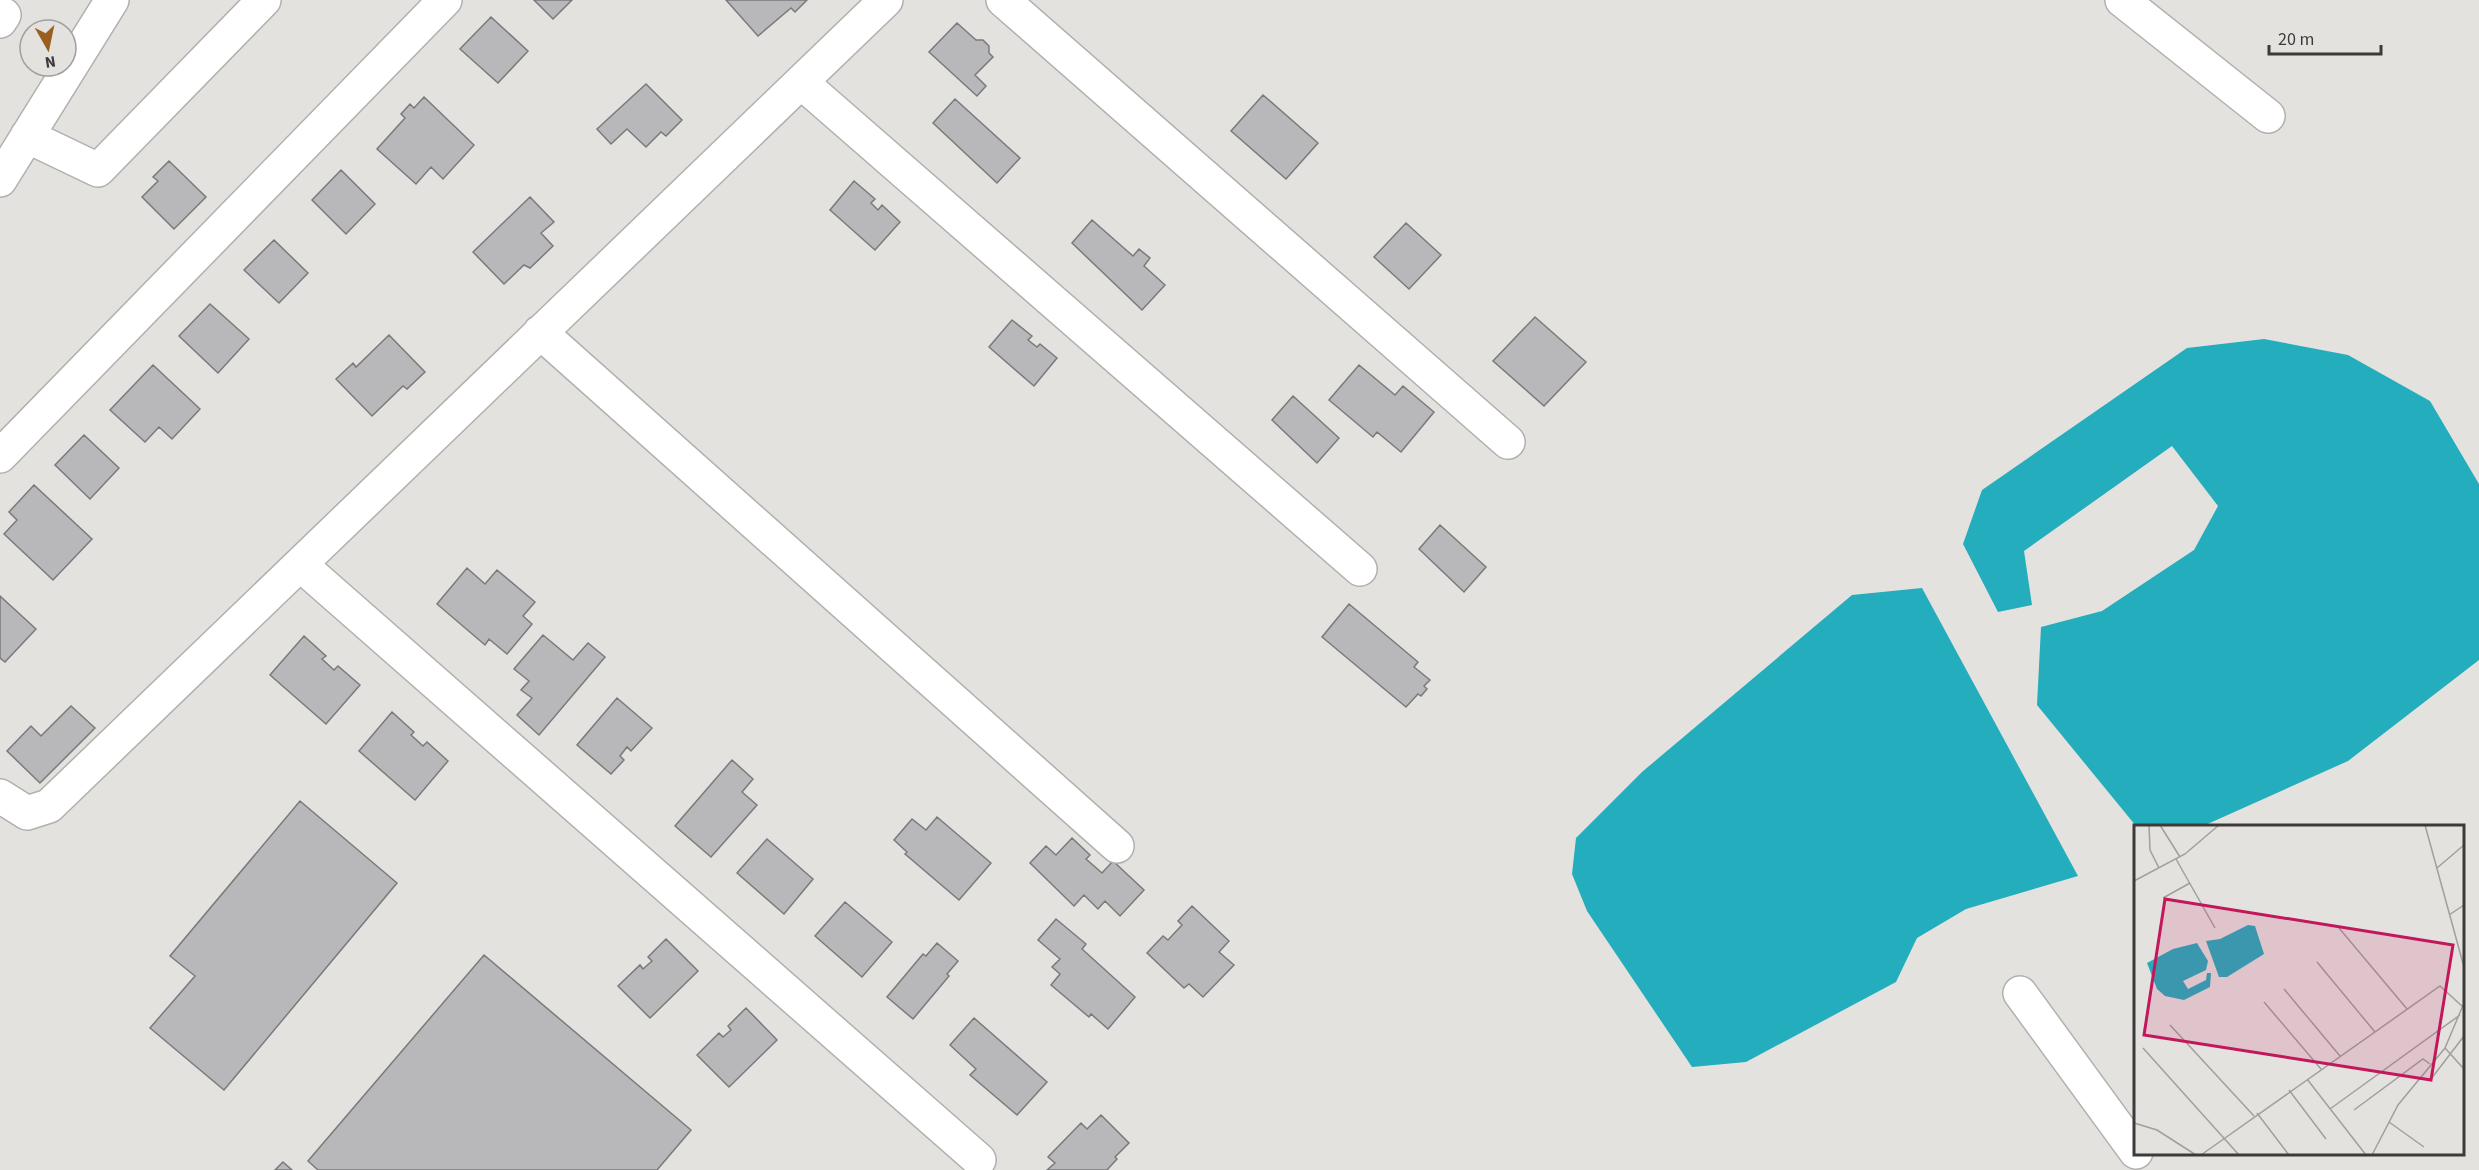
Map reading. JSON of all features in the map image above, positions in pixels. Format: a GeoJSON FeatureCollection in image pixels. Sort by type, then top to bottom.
{"type":"FeatureCollection","features":[{"type":"Feature","properties":{"kind":"street"},"geometry":{"type":"LineString","coordinates":[[0,180],[112,0]]}},
{"type":"Feature","properties":{"kind":"street"},"geometry":{"type":"LineString","coordinates":[[27,136],[98,170],[264,0]]}},
{"type":"Feature","properties":{"kind":"street"},"geometry":{"type":"LineString","coordinates":[[0,456],[445,0]]}},
{"type":"Feature","properties":{"kind":"street"},"geometry":{"type":"LineString","coordinates":[[0,796],[27,813],[49,806],[886,0]]}},
{"type":"Feature","properties":{"kind":"street"},"geometry":{"type":"LineString","coordinates":[[1003,0],[1508,442]]}},
{"type":"Feature","properties":{"kind":"street"},"geometry":{"type":"LineString","coordinates":[[2122,0],[2268,116]]}},
{"type":"Feature","properties":{"kind":"street"},"geometry":{"type":"LineString","coordinates":[[801,82],[1360,569]]}},
{"type":"Feature","properties":{"kind":"street"},"geometry":{"type":"LineString","coordinates":[[540,332],[1117,846]]}},
{"type":"Feature","properties":{"kind":"street"},"geometry":{"type":"LineString","coordinates":[[301,565],[979,1160]]}},
{"type":"Feature","properties":{"kind":"street"},"geometry":{"type":"LineString","coordinates":[[2020,993],[2134,1150]]}},
{"type":"Feature","properties":{"kind":"street"},"geometry":{"type":"LineString","coordinates":[[2138,1155],[2149,1170]]}},
{"type":"Feature","properties":{"kind":"water"},"geometry":{"type":"Polygon","coordinates":[[[2264,339],[2348,355],[2430,401],[2479,484],[2479,660],[2348,761],[2205,825],[2135,825],[2037,705],[2041,627],[2102,611],[2194,550],[2218,506],[2172,446],[2024,551],[2032,605],[1998,612],[1963,544],[1982,490],[2187,348],[2264,339]]]}},
{"type":"Feature","properties":{"kind":"water"},"geometry":{"type":"Polygon","coordinates":[[[1922,588],[2078,876],[1966,909],[1917,938],[1896,982],[1746,1062],[1692,1067],[1587,911],[1572,874],[1576,838],[1642,772],[1852,595],[1922,588]]]}},
{"type":"Feature","properties":{"kind":"building"},"geometry":{"type":"Polygon","coordinates":[[[534,0],[572,0],[553,19],[534,0]]]}},
{"type":"Feature","properties":{"kind":"building"},"geometry":{"type":"Polygon","coordinates":[[[726,0],[807,0],[795,12],[791,8],[758,36],[726,0]]]}},
{"type":"Feature","properties":{"kind":"building"},"geometry":{"type":"Polygon","coordinates":[[[491,17],[528,51],[498,83],[460,49],[491,17]]]}},
{"type":"Feature","properties":{"kind":"building"},"geometry":{"type":"Polygon","coordinates":[[[957,23],[976,40],[983,40],[989,46],[989,53],[993,57],[975,75],[986,86],[977,96],[929,52],[957,23]]]}},
{"type":"Feature","properties":{"kind":"building"},"geometry":{"type":"Polygon","coordinates":[[[646,84],[682,120],[666,136],[661,132],[646,147],[627,129],[611,144],[597,129],[646,84]]]}},
{"type":"Feature","properties":{"kind":"building"},"geometry":{"type":"Polygon","coordinates":[[[1263,95],[1318,143],[1286,179],[1231,131],[1263,95]]]}},
{"type":"Feature","properties":{"kind":"building"},"geometry":{"type":"Polygon","coordinates":[[[424,97],[474,145],[443,179],[431,167],[416,184],[377,149],[405,118],[401,114],[410,104],[414,108],[424,97]]]}},
{"type":"Feature","properties":{"kind":"building"},"geometry":{"type":"Polygon","coordinates":[[[955,99],[1020,158],[997,183],[933,123],[955,99]]]}},
{"type":"Feature","properties":{"kind":"building"},"geometry":{"type":"Polygon","coordinates":[[[169,161],[206,197],[174,229],[142,197],[158,181],[153,177],[169,161]]]}},
{"type":"Feature","properties":{"kind":"building"},"geometry":{"type":"Polygon","coordinates":[[[341,170],[375,204],[346,234],[312,200],[341,170]]]}},
{"type":"Feature","properties":{"kind":"building"},"geometry":{"type":"Polygon","coordinates":[[[854,181],[875,199],[871,203],[878,210],[882,205],[900,222],[875,250],[830,210],[854,181]]]}},
{"type":"Feature","properties":{"kind":"building"},"geometry":{"type":"Polygon","coordinates":[[[530,197],[554,222],[541,233],[553,246],[530,268],[524,265],[504,284],[473,252],[530,197]]]}},
{"type":"Feature","properties":{"kind":"building"},"geometry":{"type":"Polygon","coordinates":[[[1092,220],[1133,256],[1139,249],[1150,258],[1144,266],[1165,285],[1142,310],[1072,243],[1092,220]]]}},
{"type":"Feature","properties":{"kind":"building"},"geometry":{"type":"Polygon","coordinates":[[[1406,223],[1441,255],[1409,289],[1374,257],[1406,223]]]}},
{"type":"Feature","properties":{"kind":"building"},"geometry":{"type":"Polygon","coordinates":[[[274,240],[308,273],[279,303],[244,270],[274,240]]]}},
{"type":"Feature","properties":{"kind":"building"},"geometry":{"type":"Polygon","coordinates":[[[210,304],[249,339],[218,373],[179,336],[210,304]]]}},
{"type":"Feature","properties":{"kind":"building"},"geometry":{"type":"Polygon","coordinates":[[[1535,317],[1586,362],[1544,406],[1493,361],[1535,317]]]}},
{"type":"Feature","properties":{"kind":"building"},"geometry":{"type":"Polygon","coordinates":[[[1012,320],[1032,336],[1028,340],[1037,347],[1040,344],[1057,358],[1034,386],[989,347],[1012,320]]]}},
{"type":"Feature","properties":{"kind":"building"},"geometry":{"type":"Polygon","coordinates":[[[389,335],[425,372],[407,389],[403,386],[372,416],[336,379],[353,363],[356,367],[389,335]]]}},
{"type":"Feature","properties":{"kind":"building"},"geometry":{"type":"Polygon","coordinates":[[[153,365],[200,409],[172,439],[159,427],[145,442],[110,410],[153,365]]]}},
{"type":"Feature","properties":{"kind":"building"},"geometry":{"type":"Polygon","coordinates":[[[1359,365],[1395,395],[1403,386],[1434,412],[1401,452],[1377,432],[1373,437],[1329,400],[1359,365]]]}},
{"type":"Feature","properties":{"kind":"building"},"geometry":{"type":"Polygon","coordinates":[[[1293,396],[1339,438],[1317,463],[1272,420],[1293,396]]]}},
{"type":"Feature","properties":{"kind":"building"},"geometry":{"type":"Polygon","coordinates":[[[84,435],[119,468],[90,499],[55,465],[84,435]]]}},
{"type":"Feature","properties":{"kind":"building"},"geometry":{"type":"Polygon","coordinates":[[[34,485],[92,539],[53,580],[4,534],[17,520],[9,512],[34,485]]]}},
{"type":"Feature","properties":{"kind":"building"},"geometry":{"type":"Polygon","coordinates":[[[1440,525],[1486,567],[1464,592],[1419,549],[1440,525]]]}},
{"type":"Feature","properties":{"kind":"building"},"geometry":{"type":"Polygon","coordinates":[[[467,568],[485,584],[497,570],[535,602],[523,616],[532,624],[507,654],[489,639],[485,645],[437,604],[467,568]]]}},
{"type":"Feature","properties":{"kind":"building"},"geometry":{"type":"Polygon","coordinates":[[[0,596],[36,629],[5,662],[0,658],[0,596]]]}},
{"type":"Feature","properties":{"kind":"building"},"geometry":{"type":"Polygon","coordinates":[[[1349,604],[1418,662],[1414,667],[1430,680],[1424,686],[1427,689],[1421,696],[1418,694],[1406,707],[1322,637],[1349,604]]]}},
{"type":"Feature","properties":{"kind":"building"},"geometry":{"type":"Polygon","coordinates":[[[543,635],[573,660],[588,643],[605,657],[539,735],[517,715],[532,698],[521,690],[529,681],[514,669],[543,635]]]}},
{"type":"Feature","properties":{"kind":"building"},"geometry":{"type":"Polygon","coordinates":[[[304,636],[326,656],[322,659],[334,670],[338,666],[360,685],[326,724],[270,675],[304,636]]]}},
{"type":"Feature","properties":{"kind":"building"},"geometry":{"type":"Polygon","coordinates":[[[617,698],[652,728],[631,751],[627,747],[620,756],[624,760],[611,774],[577,745],[617,698]]]}},
{"type":"Feature","properties":{"kind":"building"},"geometry":{"type":"Polygon","coordinates":[[[71,706],[95,728],[40,783],[7,751],[31,726],[41,736],[71,706]]]}},
{"type":"Feature","properties":{"kind":"building"},"geometry":{"type":"Polygon","coordinates":[[[392,712],[414,732],[411,735],[423,746],[427,742],[448,761],[415,800],[359,751],[392,712]]]}},
{"type":"Feature","properties":{"kind":"building"},"geometry":{"type":"Polygon","coordinates":[[[732,760],[753,779],[742,792],[757,805],[711,857],[675,826],[732,760]]]}},
{"type":"Feature","properties":{"kind":"building"},"geometry":{"type":"Polygon","coordinates":[[[300,801],[397,883],[224,1090],[150,1028],[195,976],[170,956],[300,801]]]}},
{"type":"Feature","properties":{"kind":"building"},"geometry":{"type":"Polygon","coordinates":[[[937,817],[991,863],[959,900],[905,854],[907,852],[894,840],[912,819],[926,830],[937,817]]]}},
{"type":"Feature","properties":{"kind":"building"},"geometry":{"type":"Polygon","coordinates":[[[1072,838],[1090,855],[1086,859],[1102,873],[1113,861],[1144,890],[1120,916],[1105,901],[1098,909],[1084,895],[1074,906],[1030,863],[1046,846],[1056,855],[1072,838]]]}},
{"type":"Feature","properties":{"kind":"building"},"geometry":{"type":"Polygon","coordinates":[[[767,839],[813,879],[784,914],[737,873],[767,839]]]}},
{"type":"Feature","properties":{"kind":"building"},"geometry":{"type":"Polygon","coordinates":[[[845,902],[892,942],[862,977],[815,936],[845,902]]]}},
{"type":"Feature","properties":{"kind":"building"},"geometry":{"type":"Polygon","coordinates":[[[1192,906],[1229,941],[1219,952],[1234,965],[1203,997],[1189,984],[1184,988],[1147,953],[1163,936],[1168,940],[1182,925],[1178,921],[1192,906]]]}},
{"type":"Feature","properties":{"kind":"building"},"geometry":{"type":"Polygon","coordinates":[[[1056,919],[1086,944],[1082,949],[1135,997],[1108,1029],[1091,1014],[1089,1017],[1051,985],[1060,974],[1052,967],[1060,959],[1038,940],[1056,919]]]}},
{"type":"Feature","properties":{"kind":"building"},"geometry":{"type":"Polygon","coordinates":[[[666,939],[698,971],[650,1018],[618,986],[640,965],[643,969],[652,961],[648,957],[666,939]]]}},
{"type":"Feature","properties":{"kind":"building"},"geometry":{"type":"Polygon","coordinates":[[[937,943],[958,961],[947,974],[949,976],[913,1019],[887,997],[923,954],[926,956],[937,943]]]}},
{"type":"Feature","properties":{"kind":"building"},"geometry":{"type":"Polygon","coordinates":[[[484,955],[691,1130],[657,1170],[318,1170],[308,1161],[484,955]]]}},
{"type":"Feature","properties":{"kind":"building"},"geometry":{"type":"Polygon","coordinates":[[[746,1008],[777,1040],[729,1087],[697,1055],[719,1033],[723,1037],[731,1030],[728,1026],[746,1008]]]}},
{"type":"Feature","properties":{"kind":"building"},"geometry":{"type":"Polygon","coordinates":[[[974,1018],[1047,1082],[1017,1115],[970,1075],[976,1069],[950,1045],[974,1018]]]}},
{"type":"Feature","properties":{"kind":"building"},"geometry":{"type":"Polygon","coordinates":[[[1101,1115],[1129,1143],[1115,1157],[1117,1159],[1107,1170],[1047,1170],[1055,1163],[1048,1157],[1081,1123],[1087,1129],[1101,1115]]]}},
{"type":"Feature","properties":{"kind":"building"},"geometry":{"type":"Polygon","coordinates":[[[283,1162],[292,1170],[275,1170],[283,1162]]]}}]}
